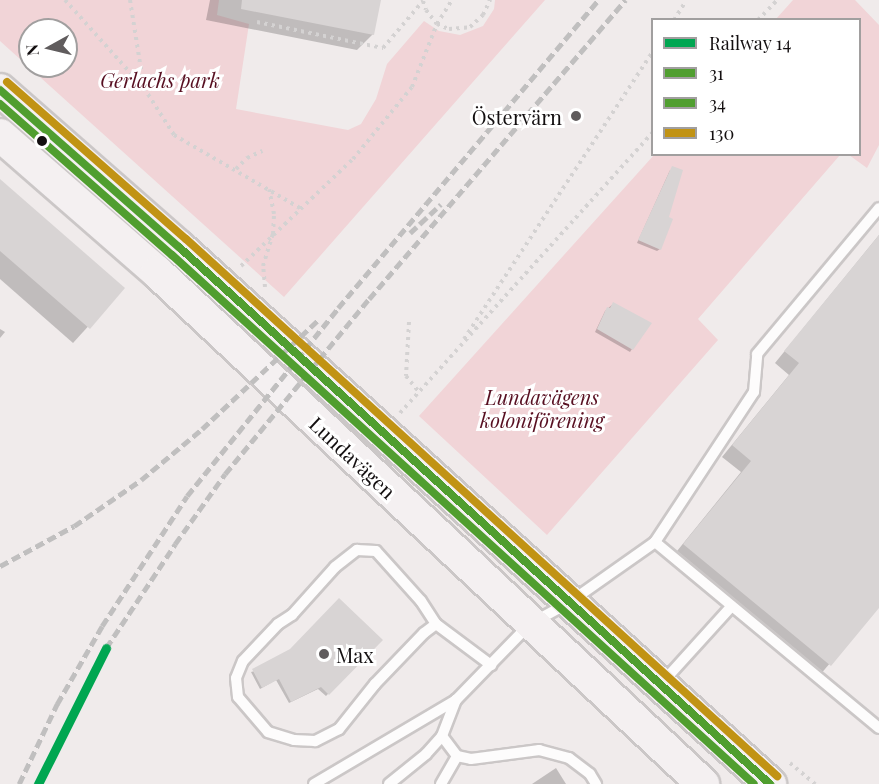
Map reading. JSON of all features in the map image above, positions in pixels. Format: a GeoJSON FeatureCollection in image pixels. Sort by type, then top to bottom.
{"type":"FeatureCollection","features":[{"type":"Feature","properties":{"kind":"main road","name":"Lundavägen"},"geometry":{"type":"LineString","coordinates":[[0,90],[188,255],[770,784]]}},
{"type":"Feature","properties":{"kind":"main road","name":"Lundavägen"},"geometry":{"type":"LineString","coordinates":[[0,135],[157,272],[703,784]]}},
{"type":"Feature","properties":{"kind":"lane"},"geometry":{"type":"LineString","coordinates":[[314,784],[456,700],[530,624],[570,602],[655,542],[754,392],[757,354],[879,208]]}},
{"type":"Feature","properties":{"kind":"lane"},"geometry":{"type":"LineString","coordinates":[[655,542],[879,728]]}},
{"type":"Feature","properties":{"kind":"lane"},"geometry":{"type":"LineString","coordinates":[[436,624],[424,633],[383,675],[339,729],[315,741],[294,740],[268,732],[238,697],[236,678],[243,662],[278,624],[292,615],[335,567],[357,550],[376,551],[421,601],[436,624],[491,665]]}},
{"type":"Feature","properties":{"kind":"lane"},"geometry":{"type":"LineString","coordinates":[[662,684],[731,607]]}},
{"type":"Feature","properties":{"kind":"lane"},"geometry":{"type":"LineString","coordinates":[[389,784],[426,754],[442,736],[456,700]]}},
{"type":"Feature","properties":{"kind":"lane"},"geometry":{"type":"LineString","coordinates":[[442,736],[457,756],[471,759],[539,750],[569,758],[590,774],[596,784]]}},
{"type":"Feature","properties":{"kind":"lane"},"geometry":{"type":"LineString","coordinates":[[441,784],[457,756]]}},
{"type":"Feature","properties":{"kind":"path"},"geometry":{"type":"LineString","coordinates":[[65,0],[144,88],[174,135],[300,208]]}},
{"type":"Feature","properties":{"kind":"path"},"geometry":{"type":"LineString","coordinates":[[130,0],[144,88]]}},
{"type":"Feature","properties":{"kind":"path"},"geometry":{"type":"LineString","coordinates":[[237,270],[353,159],[412,87],[436,24],[452,0]]}},
{"type":"Feature","properties":{"kind":"path"},"geometry":{"type":"LineString","coordinates":[[256,22],[383,48],[423,1],[436,24],[449,29],[470,27],[483,15],[490,0]]}},
{"type":"Feature","properties":{"kind":"path"},"geometry":{"type":"LineString","coordinates":[[760,18],[777,0]]}},
{"type":"Feature","properties":{"kind":"path"},"geometry":{"type":"LineString","coordinates":[[675,18],[686,1]]}},
{"type":"Feature","properties":{"kind":"path"},"geometry":{"type":"LineString","coordinates":[[457,349],[651,54]]}},
{"type":"Feature","properties":{"kind":"path"},"geometry":{"type":"LineString","coordinates":[[396,418],[651,135]]}},
{"type":"Feature","properties":{"kind":"path"},"geometry":{"type":"LineString","coordinates":[[236,169],[247,158],[262,151]]}},
{"type":"Feature","properties":{"kind":"path"},"geometry":{"type":"LineString","coordinates":[[266,291],[263,266],[273,234],[274,214],[269,189]]}},
{"type":"Feature","properties":{"kind":"path"},"geometry":{"type":"LineString","coordinates":[[409,322],[406,376],[419,392]]}},
{"type":"Feature","properties":{"kind":"green space","name":"Gerlachs park"},"geometry":{"type":"Polygon","coordinates":[[[0,0],[219,0],[217,15],[249,24],[236,109],[348,130],[361,124],[376,99],[387,64],[424,21],[439,31],[460,35],[483,26],[494,9],[495,0],[545,0],[284,297],[41,78],[78,78],[78,18],[18,18],[18,57],[0,41],[0,0]]]}},
{"type":"Feature","properties":{"kind":"green space"},"geometry":{"type":"Polygon","coordinates":[[[793,0],[855,0],[879,25],[879,145],[867,168],[850,156],[861,156],[861,18],[777,18],[793,0]]]}},
{"type":"Feature","properties":{"kind":"green space","name":"Lundavägens koloniförening"},"geometry":{"type":"Polygon","coordinates":[[[653,156],[839,156],[698,319],[718,340],[547,535],[419,416],[653,156]]]}},
{"type":"Feature","properties":{"kind":"building"},"geometry":{"type":"Polygon","coordinates":[[[242,0],[381,0],[374,35],[241,9],[242,0]]]}},
{"type":"Feature","properties":{"kind":"building"},"geometry":{"type":"Polygon","coordinates":[[[672,166],[683,170],[669,217],[673,219],[661,250],[638,240],[672,166]]]}},
{"type":"Feature","properties":{"kind":"building"},"geometry":{"type":"Polygon","coordinates":[[[0,179],[125,288],[90,329],[0,251],[0,179]]]}},
{"type":"Feature","properties":{"kind":"building"},"geometry":{"type":"Polygon","coordinates":[[[879,235],[879,608],[831,666],[683,544],[751,461],[732,445],[799,363],[784,351],[879,235]]]}},
{"type":"Feature","properties":{"kind":"building"},"geometry":{"type":"Polygon","coordinates":[[[613,302],[652,323],[633,350],[597,329],[607,307],[610,308],[613,302]]]}},
{"type":"Feature","properties":{"kind":"building","name":"Max"},"geometry":{"type":"Polygon","coordinates":[[[339,598],[383,640],[329,695],[321,687],[291,702],[279,679],[262,688],[252,669],[290,649],[339,598]]]}},
{"type":"Feature","properties":{"kind":"railway"},"geometry":{"type":"LineString","coordinates":[[19,784],[57,704],[102,626],[187,496],[338,308],[598,0]]}},
{"type":"Feature","properties":{"kind":"railway"},"geometry":{"type":"LineString","coordinates":[[106,648],[225,474],[369,299],[625,0]]}},
{"type":"Feature","properties":{"kind":"railway"},"geometry":{"type":"LineString","coordinates":[[410,233],[441,204]]}},
{"type":"Feature","properties":{"kind":"railway"},"geometry":{"type":"LineString","coordinates":[[0,566],[74,526],[141,480],[202,429],[319,319]]}},
{"type":"Feature","properties":{"kind":"rail line","name":"14"},"geometry":{"type":"LineString","coordinates":[[38,784],[106,648]]}},
{"type":"Feature","properties":{"kind":"transit line","name":"130"},"geometry":{"type":"LineString","coordinates":[[7,82],[186,239],[777,776]]}},
{"type":"Feature","properties":{"kind":"transit line","name":"31"},"geometry":{"type":"LineString","coordinates":[[0,90],[179,247],[770,784]]}},
{"type":"Feature","properties":{"kind":"transit line","name":"34"},"geometry":{"type":"LineString","coordinates":[[0,104],[172,255],[754,784]]}},
{"type":"Feature","properties":{"kind":"place","name":"Östervärn"},"geometry":{"type":"Point","coordinates":[576,116]}},
{"type":"Feature","properties":{"kind":"place","name":"Max"},"geometry":{"type":"Point","coordinates":[324,654]}}]}
